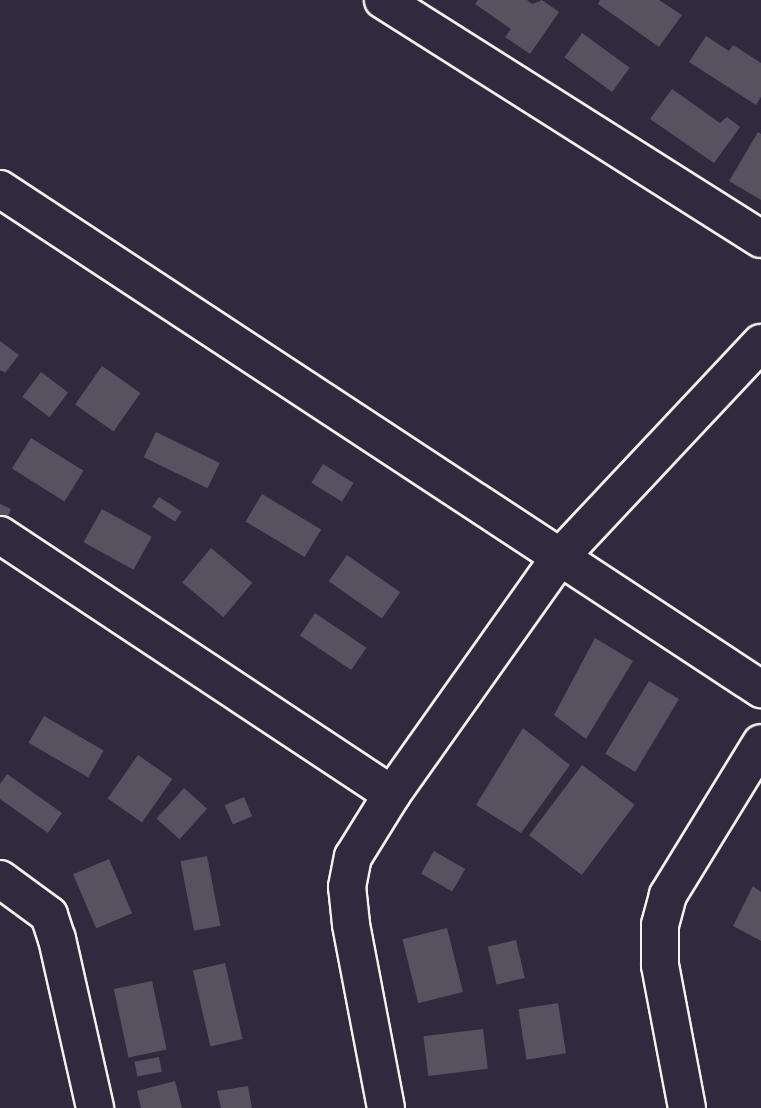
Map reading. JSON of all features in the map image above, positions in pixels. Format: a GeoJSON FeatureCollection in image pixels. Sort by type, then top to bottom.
{"type":"FeatureCollection","features":[{"type":"Feature","properties":{"kind":"street"},"geometry":{"type":"LineString","coordinates":[[383,0],[761,239]]}},
{"type":"Feature","properties":{"kind":"street"},"geometry":{"type":"LineString","coordinates":[[0,189],[761,689]]}},
{"type":"Feature","properties":{"kind":"street"},"geometry":{"type":"LineString","coordinates":[[386,1108],[351,924],[347,887],[353,857],[392,794],[559,558],[761,343]]}},
{"type":"Feature","properties":{"kind":"street"},"geometry":{"type":"LineString","coordinates":[[0,535],[392,794]]}},
{"type":"Feature","properties":{"kind":"street"},"geometry":{"type":"LineString","coordinates":[[687,1108],[660,965],[660,925],[668,895],[761,743]]}},
{"type":"Feature","properties":{"kind":"street"},"geometry":{"type":"LineString","coordinates":[[0,879],[49,915],[95,1108]]}},
{"type":"Feature","properties":{"kind":"building"},"geometry":{"type":"Polygon","coordinates":[[[478,0],[527,0],[532,4],[542,0],[559,12],[530,54],[505,37],[511,29],[475,4],[478,0]]]}},
{"type":"Feature","properties":{"kind":"building"},"geometry":{"type":"Polygon","coordinates":[[[600,0],[659,0],[682,15],[659,47],[598,4],[600,0]]]}},
{"type":"Feature","properties":{"kind":"building"},"geometry":{"type":"Polygon","coordinates":[[[582,33],[630,68],[612,92],[564,57],[582,33]]]}},
{"type":"Feature","properties":{"kind":"building"},"geometry":{"type":"Polygon","coordinates":[[[706,36],[729,51],[733,45],[761,63],[761,97],[756,105],[689,62],[706,36]]]}},
{"type":"Feature","properties":{"kind":"building"},"geometry":{"type":"Polygon","coordinates":[[[672,89],[720,123],[727,117],[740,127],[714,163],[650,119],[672,89]]]}},
{"type":"Feature","properties":{"kind":"building"},"geometry":{"type":"Polygon","coordinates":[[[758,132],[761,134],[761,200],[729,181],[758,132]]]}},
{"type":"Feature","properties":{"kind":"building"},"geometry":{"type":"Polygon","coordinates":[[[0,341],[19,355],[5,373],[0,370],[0,341]]]}},
{"type":"Feature","properties":{"kind":"building"},"geometry":{"type":"Polygon","coordinates":[[[102,366],[141,393],[114,431],[75,405],[102,366]]]}},
{"type":"Feature","properties":{"kind":"building"},"geometry":{"type":"Polygon","coordinates":[[[41,372],[68,392],[49,417],[22,397],[41,372]]]}},
{"type":"Feature","properties":{"kind":"building"},"geometry":{"type":"Polygon","coordinates":[[[156,432],[220,463],[208,488],[144,457],[156,432]]]}},
{"type":"Feature","properties":{"kind":"building"},"geometry":{"type":"Polygon","coordinates":[[[31,438],[84,471],[65,501],[12,469],[31,438]]]}},
{"type":"Feature","properties":{"kind":"building"},"geometry":{"type":"Polygon","coordinates":[[[323,464],[354,483],[342,502],[311,483],[323,464]]]}},
{"type":"Feature","properties":{"kind":"building"},"geometry":{"type":"Polygon","coordinates":[[[262,494],[321,530],[305,557],[246,521],[262,494]]]}},
{"type":"Feature","properties":{"kind":"building"},"geometry":{"type":"Polygon","coordinates":[[[159,497],[182,512],[175,522],[152,507],[159,497]]]}},
{"type":"Feature","properties":{"kind":"building"},"geometry":{"type":"Polygon","coordinates":[[[0,504],[11,509],[0,535],[0,504]]]}},
{"type":"Feature","properties":{"kind":"building"},"geometry":{"type":"Polygon","coordinates":[[[102,509],[152,537],[133,570],[84,542],[102,509]]]}},
{"type":"Feature","properties":{"kind":"building"},"geometry":{"type":"Polygon","coordinates":[[[211,548],[252,583],[223,617],[182,582],[211,548]]]}},
{"type":"Feature","properties":{"kind":"building"},"geometry":{"type":"Polygon","coordinates":[[[347,555],[400,592],[382,618],[329,581],[347,555]]]}},
{"type":"Feature","properties":{"kind":"building"},"geometry":{"type":"Polygon","coordinates":[[[315,613],[366,648],[351,670],[300,635],[315,613]]]}},
{"type":"Feature","properties":{"kind":"building"},"geometry":{"type":"Polygon","coordinates":[[[595,638],[633,661],[586,739],[554,715],[595,638]]]}},
{"type":"Feature","properties":{"kind":"building"},"geometry":{"type":"Polygon","coordinates":[[[649,681],[679,699],[635,772],[605,754],[649,681]]]}},
{"type":"Feature","properties":{"kind":"building"},"geometry":{"type":"Polygon","coordinates":[[[44,716],[104,750],[88,777],[28,743],[44,716]]]}},
{"type":"Feature","properties":{"kind":"building"},"geometry":{"type":"Polygon","coordinates":[[[523,728],[570,765],[521,833],[476,805],[523,728]]]}},
{"type":"Feature","properties":{"kind":"building"},"geometry":{"type":"Polygon","coordinates":[[[138,755],[172,779],[142,823],[108,798],[138,755]]]}},
{"type":"Feature","properties":{"kind":"building"},"geometry":{"type":"Polygon","coordinates":[[[582,765],[635,805],[582,875],[529,835],[582,765]]]}},
{"type":"Feature","properties":{"kind":"building"},"geometry":{"type":"Polygon","coordinates":[[[7,774],[62,813],[48,833],[0,799],[0,784],[7,774]]]}},
{"type":"Feature","properties":{"kind":"building"},"geometry":{"type":"Polygon","coordinates":[[[184,788],[207,809],[180,839],[157,818],[184,788]]]}},
{"type":"Feature","properties":{"kind":"building"},"geometry":{"type":"Polygon","coordinates":[[[244,797],[252,816],[233,825],[225,805],[244,797]]]}},
{"type":"Feature","properties":{"kind":"building"},"geometry":{"type":"Polygon","coordinates":[[[434,851],[465,869],[452,892],[421,874],[434,851]]]}},
{"type":"Feature","properties":{"kind":"building"},"geometry":{"type":"Polygon","coordinates":[[[207,856],[221,926],[194,931],[180,861],[207,856]]]}},
{"type":"Feature","properties":{"kind":"building"},"geometry":{"type":"Polygon","coordinates":[[[109,859],[132,913],[96,929],[73,874],[109,859]]]}},
{"type":"Feature","properties":{"kind":"building"},"geometry":{"type":"Polygon","coordinates":[[[753,886],[761,892],[761,941],[733,926],[753,886]]]}},
{"type":"Feature","properties":{"kind":"building"},"geometry":{"type":"Polygon","coordinates":[[[447,928],[463,992],[418,1003],[402,939],[447,928]]]}},
{"type":"Feature","properties":{"kind":"building"},"geometry":{"type":"Polygon","coordinates":[[[516,940],[525,978],[497,985],[488,947],[516,940]]]}},
{"type":"Feature","properties":{"kind":"building"},"geometry":{"type":"Polygon","coordinates":[[[225,963],[243,1039],[210,1046],[193,970],[225,963]]]}},
{"type":"Feature","properties":{"kind":"building"},"geometry":{"type":"Polygon","coordinates":[[[152,981],[167,1049],[128,1058],[114,989],[152,981]]]}},
{"type":"Feature","properties":{"kind":"building"},"geometry":{"type":"Polygon","coordinates":[[[558,1003],[566,1053],[526,1060],[518,1009],[558,1003]]]}},
{"type":"Feature","properties":{"kind":"building"},"geometry":{"type":"Polygon","coordinates":[[[483,1029],[488,1069],[428,1076],[423,1036],[483,1029]]]}},
{"type":"Feature","properties":{"kind":"building"},"geometry":{"type":"Polygon","coordinates":[[[159,1057],[162,1072],[137,1076],[134,1062],[159,1057]]]}},
{"type":"Feature","properties":{"kind":"building"},"geometry":{"type":"Polygon","coordinates":[[[175,1081],[182,1108],[141,1108],[137,1091],[175,1081]]]}},
{"type":"Feature","properties":{"kind":"building"},"geometry":{"type":"Polygon","coordinates":[[[248,1086],[252,1108],[221,1108],[217,1091],[248,1086]]]}}]}
